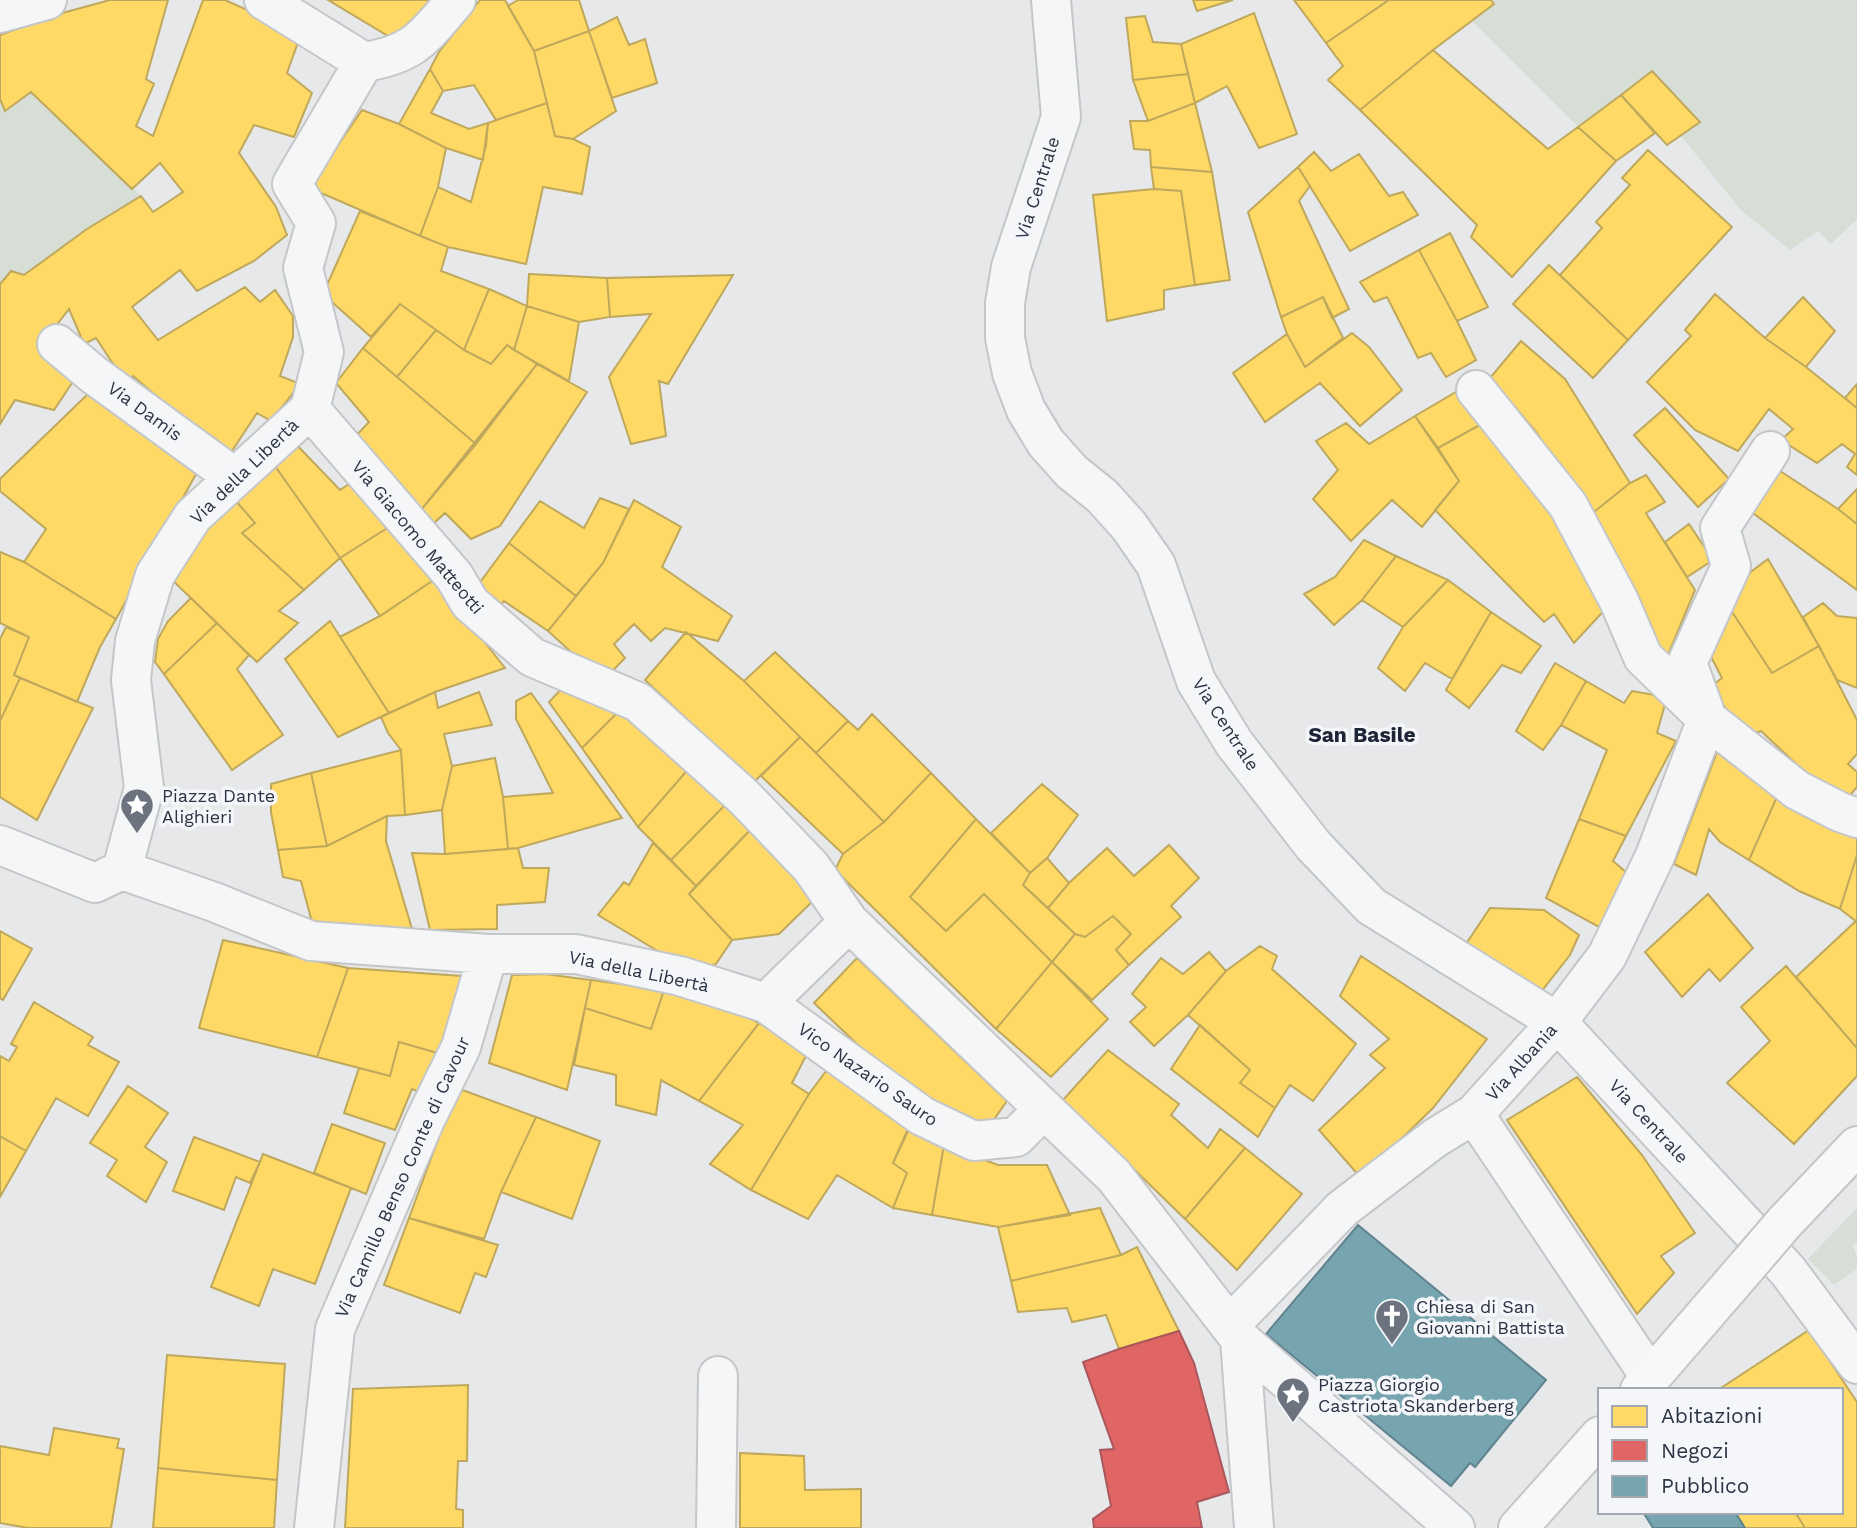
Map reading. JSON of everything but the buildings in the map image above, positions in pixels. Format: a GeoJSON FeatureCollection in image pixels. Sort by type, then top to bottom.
{"type":"FeatureCollection","features":[{"type":"Feature","properties":{"kind":"street"},"geometry":{"type":"LineString","coordinates":[[0,13],[47,0]]}},
{"type":"Feature","properties":{"kind":"street"},"geometry":{"type":"LineString","coordinates":[[264,0],[364,62],[388,58],[419,43],[456,0]]}},
{"type":"Feature","properties":{"kind":"street","name":"Via Centrale"},"geometry":{"type":"LineString","coordinates":[[1051,0],[1061,117],[1011,267],[1005,303],[1007,350],[1012,373],[1026,410],[1046,443],[1072,472],[1102,496],[1129,526],[1156,565],[1196,681],[1234,743],[1313,845],[1371,906],[1557,1022],[1788,1271],[1857,1364]]}},
{"type":"Feature","properties":{"kind":"street","name":"Via della Libertà"},"geometry":{"type":"LineString","coordinates":[[364,62],[292,184],[316,223],[303,268],[324,352],[310,409],[193,516],[155,575],[135,640],[131,680],[144,788],[122,870],[214,902],[311,941],[488,954],[576,954],[680,976],[766,1003]]}},
{"type":"Feature","properties":{"kind":"street","name":"Via Damis"},"geometry":{"type":"LineString","coordinates":[[57,344],[94,375],[234,477]]}},
{"type":"Feature","properties":{"kind":"street"},"geometry":{"type":"LineString","coordinates":[[1476,390],[1567,505],[1619,601],[1643,657],[1707,719],[1797,790],[1857,818]]}},
{"type":"Feature","properties":{"kind":"street","name":"Via Giacomo Matteotti"},"geometry":{"type":"LineString","coordinates":[[310,409],[454,576],[470,603],[532,657],[638,702],[744,797],[811,867],[849,922],[1114,1176],[1235,1332],[1455,1528]]}},
{"type":"Feature","properties":{"kind":"street"},"geometry":{"type":"LineString","coordinates":[[1707,719],[1687,663],[1731,566],[1720,527],[1770,452]]}},
{"type":"Feature","properties":{"kind":"street","name":"Via Albania"},"geometry":{"type":"LineString","coordinates":[[1235,1332],[1342,1209],[1435,1138],[1474,1114],[1557,1022],[1607,956],[1655,856],[1707,719]]}},
{"type":"Feature","properties":{"kind":"street"},"geometry":{"type":"LineString","coordinates":[[0,845],[95,883],[122,870]]}},
{"type":"Feature","properties":{"kind":"street"},"geometry":{"type":"LineString","coordinates":[[766,1003],[849,922]]}},
{"type":"Feature","properties":{"kind":"street","name":"Via Camillo Benso Conte di Cavour"},"geometry":{"type":"LineString","coordinates":[[314,1528],[335,1329],[425,1120],[461,1047],[488,954]]}},
{"type":"Feature","properties":{"kind":"street","name":"Vico Nazario Sauro"},"geometry":{"type":"LineString","coordinates":[[766,1003],[922,1116],[974,1142],[1016,1138],[1044,1109]]}},
{"type":"Feature","properties":{"kind":"street"},"geometry":{"type":"LineString","coordinates":[[1474,1114],[1645,1384],[1784,1223],[1857,1146]]}},
{"type":"Feature","properties":{"kind":"street"},"geometry":{"type":"LineString","coordinates":[[1235,1332],[1254,1528]]}},
{"type":"Feature","properties":{"kind":"street"},"geometry":{"type":"LineString","coordinates":[[716,1528],[718,1376]]}},
{"type":"Feature","properties":{"kind":"street"},"geometry":{"type":"LineString","coordinates":[[1518,1528],[1598,1438]]}},
{"type":"Feature","properties":{"kind":"shaded area"},"geometry":{"type":"Polygon","coordinates":[[[1491,0],[1857,0],[1857,219],[1831,244],[1818,231],[1790,250],[1740,209],[1681,136],[1700,122],[1653,72],[1578,127],[1472,21],[1494,4],[1491,0]]]}},
{"type":"Feature","properties":{"kind":"shaded area"},"geometry":{"type":"Polygon","coordinates":[[[31,92],[141,196],[87,229],[24,275],[10,271],[0,284],[0,99],[6,110],[31,92]]]}},
{"type":"Feature","properties":{"kind":"shaded area"},"geometry":{"type":"Polygon","coordinates":[[[1857,1208],[1857,1243],[1852,1244],[1857,1257],[1857,1269],[1834,1285],[1808,1259],[1857,1208]]]}},
{"type":"Feature","properties":{"kind":"place","name":"Piazza Dante Alighieri"},"geometry":{"type":"Point","coordinates":[137,835]}},
{"type":"Feature","properties":{"kind":"place","name":"Chiesa di San Giovanni Battista"},"geometry":{"type":"Point","coordinates":[1392,1346]}},
{"type":"Feature","properties":{"kind":"place","name":"Piazza Giorgio Castriota Skanderberg"},"geometry":{"type":"Point","coordinates":[1293,1424]}},
{"type":"Feature","properties":{"kind":"district","name":"San Basile"},"geometry":{"type":"Point","coordinates":[1362,734]}}]}
